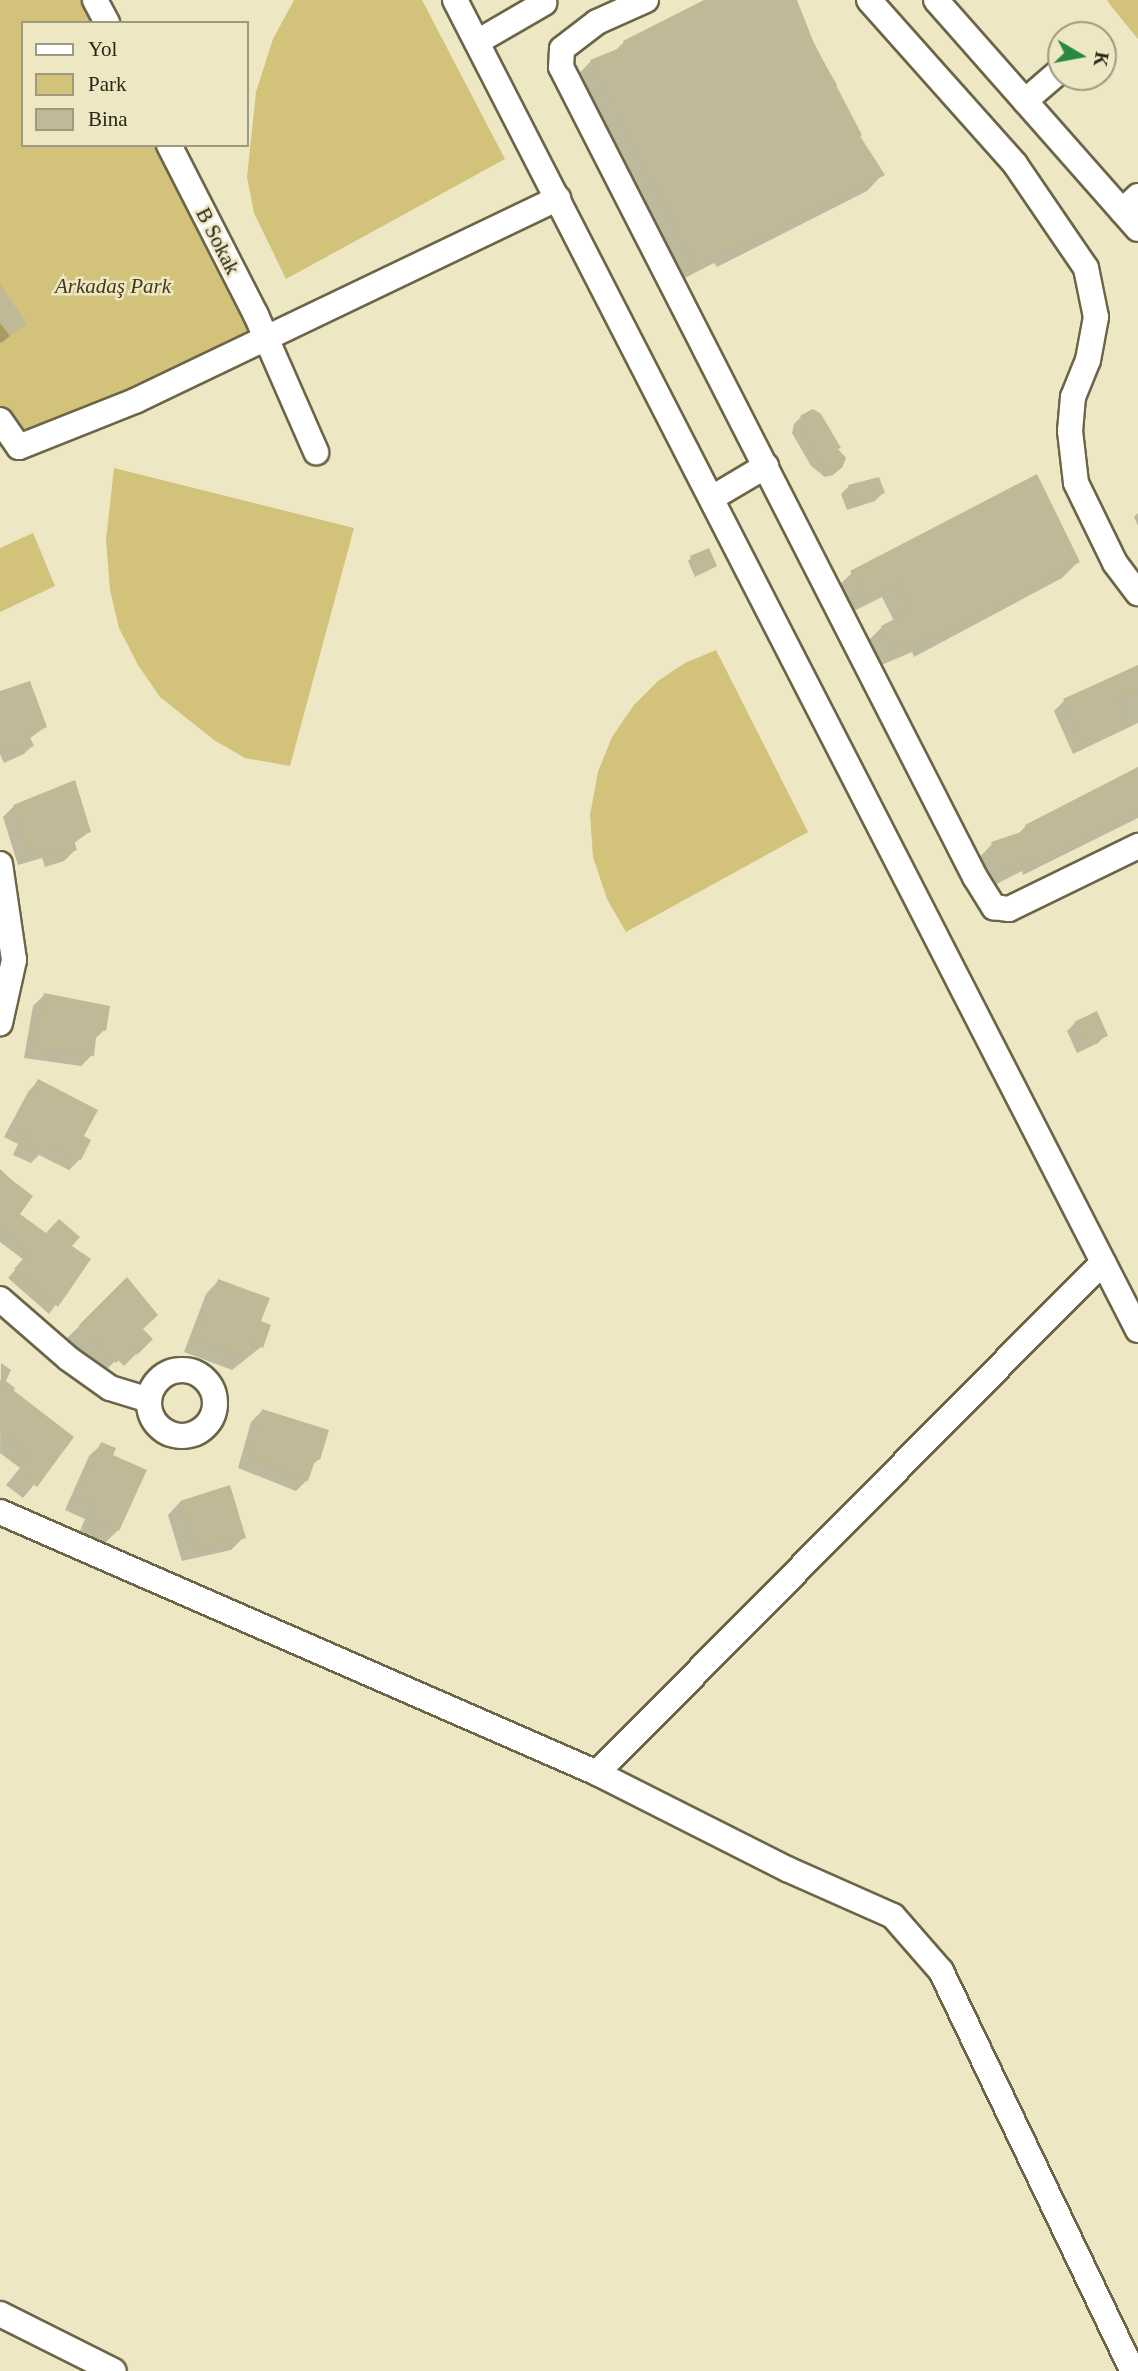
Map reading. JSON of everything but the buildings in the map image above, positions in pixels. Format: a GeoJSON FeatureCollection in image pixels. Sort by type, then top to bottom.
{"type":"FeatureCollection","features":[{"type":"Feature","properties":{"kind":"street"},"geometry":{"type":"LineString","coordinates":[[95,0],[106,21]]}},
{"type":"Feature","properties":{"kind":"street"},"geometry":{"type":"LineString","coordinates":[[454,0],[1138,1330]]}},
{"type":"Feature","properties":{"kind":"street"},"geometry":{"type":"LineString","coordinates":[[646,0],[597,22],[562,49],[561,67],[975,877],[994,906],[1009,909],[1138,846]]}},
{"type":"Feature","properties":{"kind":"street"},"geometry":{"type":"LineString","coordinates":[[869,0],[1014,164],[1086,268],[1096,317],[1088,360],[1073,397],[1070,431],[1076,483],[1115,564],[1138,593]]}},
{"type":"Feature","properties":{"kind":"street"},"geometry":{"type":"LineString","coordinates":[[936,0],[1025,101],[1133,212]]}},
{"type":"Feature","properties":{"kind":"street"},"geometry":{"type":"LineString","coordinates":[[477,42],[544,3]]}},
{"type":"Feature","properties":{"kind":"street"},"geometry":{"type":"LineString","coordinates":[[1025,101],[1047,82]]}},
{"type":"Feature","properties":{"kind":"street","name":"B Sokak"},"geometry":{"type":"LineString","coordinates":[[170,147],[266,338],[316,452]]}},
{"type":"Feature","properties":{"kind":"street"},"geometry":{"type":"LineString","coordinates":[[0,420],[19,447],[137,400],[558,198]]}},
{"type":"Feature","properties":{"kind":"street"},"geometry":{"type":"LineString","coordinates":[[712,498],[766,467]]}},
{"type":"Feature","properties":{"kind":"street"},"geometry":{"type":"LineString","coordinates":[[0,864],[14,960],[0,1023]]}},
{"type":"Feature","properties":{"kind":"street"},"geometry":{"type":"LineString","coordinates":[[597,1773],[1104,1262]]}},
{"type":"Feature","properties":{"kind":"street"},"geometry":{"type":"LineString","coordinates":[[0,1299],[69,1359],[110,1388],[149,1400]]}},
{"type":"Feature","properties":{"kind":"street"},"geometry":{"type":"LineString","coordinates":[[0,1512],[597,1773],[787,1869],[893,1916],[941,1971],[1133,2371]]}},
{"type":"Feature","properties":{"kind":"street"},"geometry":{"type":"LineString","coordinates":[[0,2314],[114,2371]]}},
{"type":"Feature","properties":{"kind":"green space","name":"Arkadaş Park"},"geometry":{"type":"Polygon","coordinates":[[[0,0],[95,0],[106,21],[21,21],[21,147],[170,147],[266,338],[19,447],[0,426],[0,0]]]}},
{"type":"Feature","properties":{"kind":"green space"},"geometry":{"type":"Polygon","coordinates":[[[294,0],[422,0],[505,159],[286,279],[254,213],[247,177],[256,92],[273,39],[294,0]]]}},
{"type":"Feature","properties":{"kind":"green space"},"geometry":{"type":"Polygon","coordinates":[[[1107,0],[1138,0],[1138,39],[1111,6],[1107,0]]]}},
{"type":"Feature","properties":{"kind":"green space"},"geometry":{"type":"Polygon","coordinates":[[[114,468],[354,528],[290,766],[245,758],[214,740],[160,697],[138,665],[119,628],[110,590],[106,540],[114,468]]]}},
{"type":"Feature","properties":{"kind":"green space"},"geometry":{"type":"Polygon","coordinates":[[[33,533],[55,586],[0,612],[0,548],[33,533]]]}},
{"type":"Feature","properties":{"kind":"green space"},"geometry":{"type":"Polygon","coordinates":[[[716,650],[808,832],[626,932],[607,899],[593,857],[590,815],[598,772],[612,737],[634,705],[658,681],[685,663],[716,650]]]}}]}
